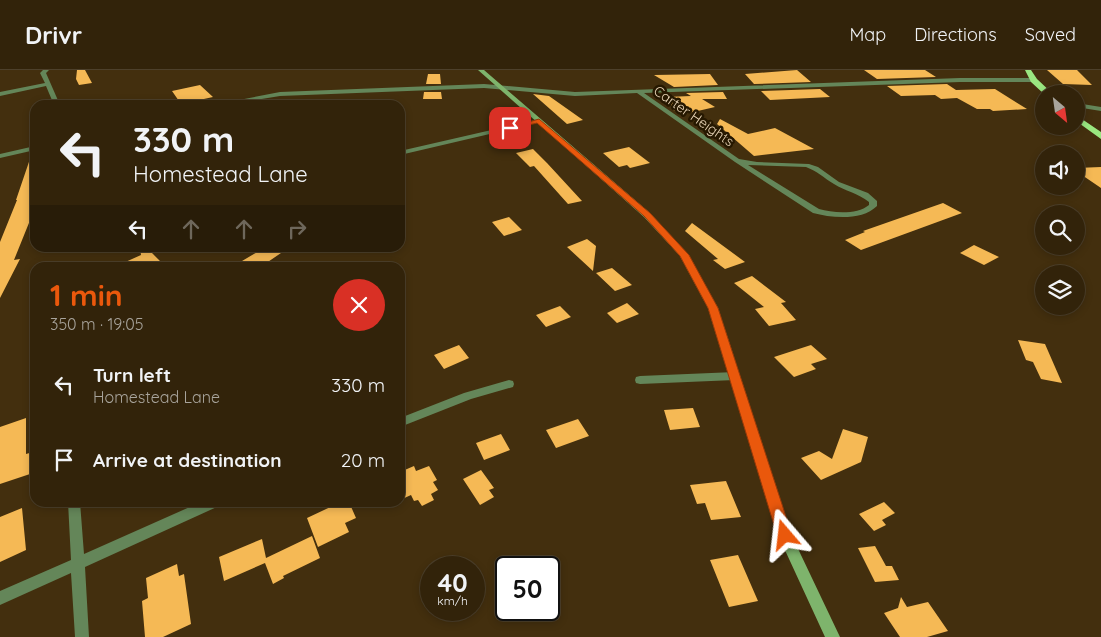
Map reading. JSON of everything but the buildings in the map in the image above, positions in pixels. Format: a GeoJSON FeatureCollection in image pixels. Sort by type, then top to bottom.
{"type":"FeatureCollection","features":[{"type":"Feature","properties":{"kind":"highway"},"geometry":{"type":"LineString","coordinates":[[1028,70],[1039,85]]}},
{"type":"Feature","properties":{"kind":"highway"},"geometry":{"type":"LineString","coordinates":[[1085,123],[1101,136]]}},
{"type":"Feature","properties":{"kind":"main road"},"geometry":{"type":"LineString","coordinates":[[481,70],[647,215],[684,255],[713,308],[785,535],[833,637]]}},
{"type":"Feature","properties":{"kind":"street"},"geometry":{"type":"LineString","coordinates":[[46,70],[43,73],[55,100]]}},
{"type":"Feature","properties":{"kind":"street"},"geometry":{"type":"LineString","coordinates":[[245,100],[280,94],[484,86],[552,93],[951,80],[1034,80]]}},
{"type":"Feature","properties":{"kind":"street"},"geometry":{"type":"LineString","coordinates":[[0,94],[48,84]]}},
{"type":"Feature","properties":{"kind":"street","name":"Carter Heights"},"geometry":{"type":"LineString","coordinates":[[637,91],[737,162],[816,211],[827,214],[849,214],[867,211],[873,206],[873,200],[865,195],[837,183],[816,168],[807,165],[737,162]]}},
{"type":"Feature","properties":{"kind":"street"},"geometry":{"type":"LineString","coordinates":[[1085,106],[1101,109]]}},
{"type":"Feature","properties":{"kind":"street"},"geometry":{"type":"LineString","coordinates":[[405,151],[539,121]]}},
{"type":"Feature","properties":{"kind":"street"},"geometry":{"type":"LineString","coordinates":[[0,156],[30,149]]}},
{"type":"Feature","properties":{"kind":"street"},"geometry":{"type":"LineString","coordinates":[[640,380],[735,376]]}},
{"type":"Feature","properties":{"kind":"street"},"geometry":{"type":"LineString","coordinates":[[405,421],[468,396],[509,384]]}},
{"type":"Feature","properties":{"kind":"street"},"geometry":{"type":"LineString","coordinates":[[74,507],[82,637]]}},
{"type":"Feature","properties":{"kind":"street"},"geometry":{"type":"LineString","coordinates":[[0,598],[203,507]]}},
{"type":"Feature","properties":{"kind":"route"},"geometry":{"type":"LineString","coordinates":[[510,128],[539,121],[647,215],[684,255],[713,308],[785,535]]}}]}
